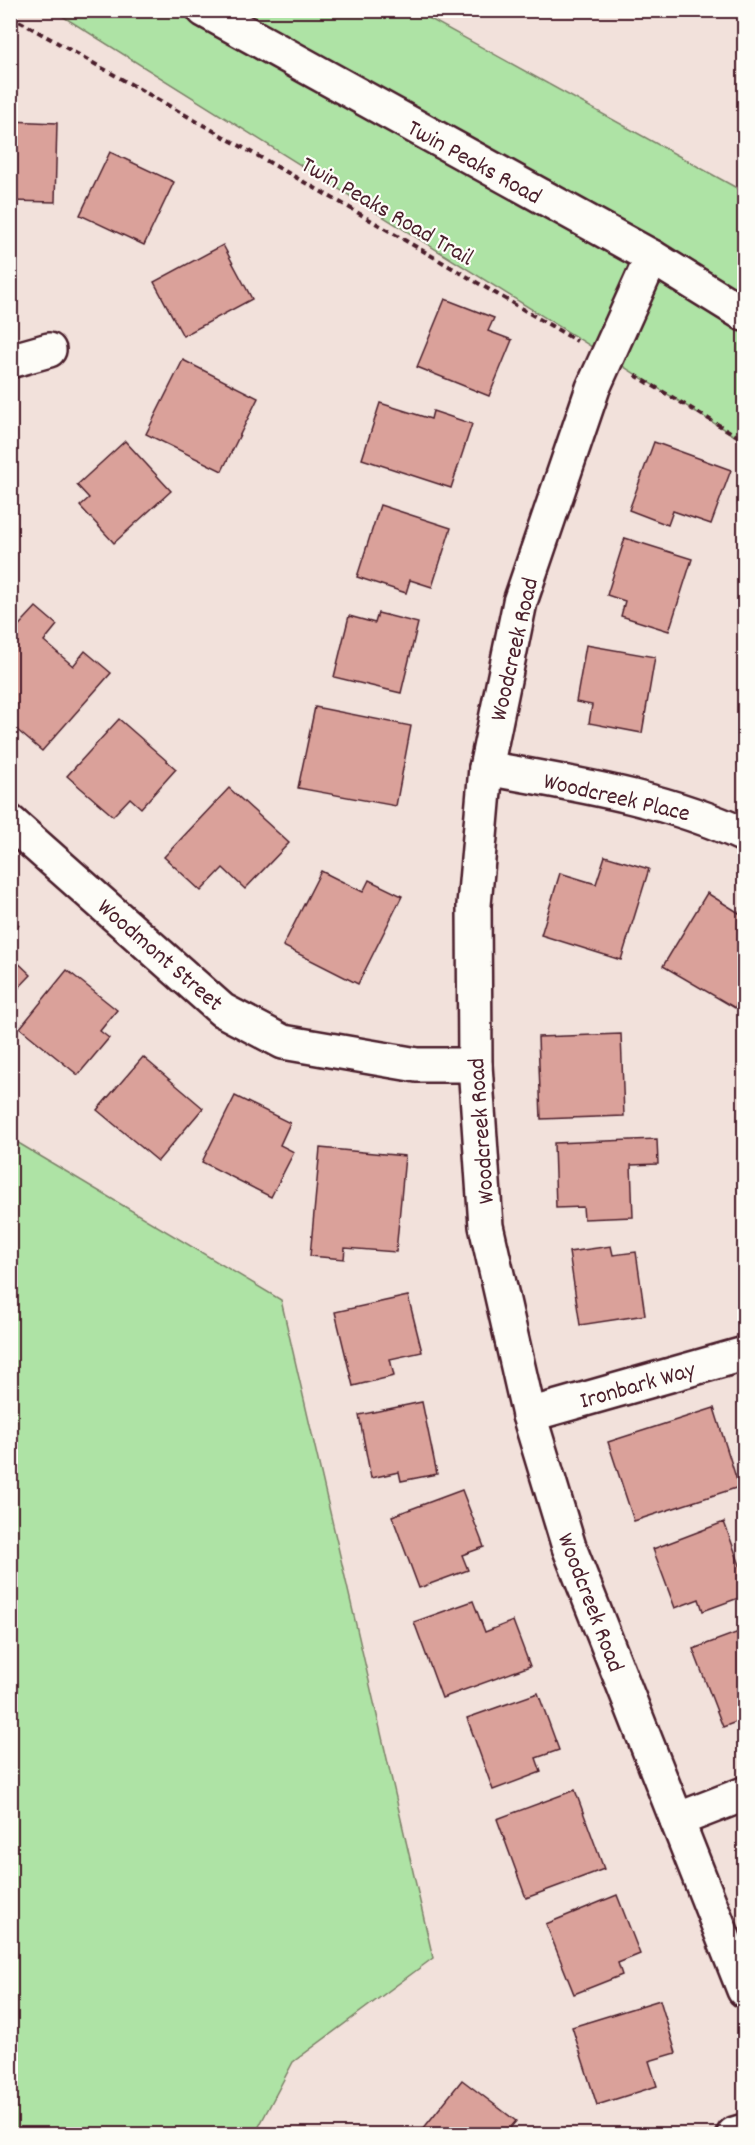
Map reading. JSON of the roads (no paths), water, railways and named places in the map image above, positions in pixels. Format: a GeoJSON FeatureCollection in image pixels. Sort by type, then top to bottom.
{"type":"FeatureCollection","features":[{"type":"Feature","properties":{"kind":"street","name":"Twin Peaks Road"},"geometry":{"type":"LineString","coordinates":[[204,10],[652,257],[744,314]]}},
{"type":"Feature","properties":{"kind":"street","name":"Woodcreek Road"},"geometry":{"type":"LineString","coordinates":[[652,257],[593,388],[520,602],[486,768],[474,905],[475,1065],[486,1226],[529,1415],[569,1547],[744,1990]]}},
{"type":"Feature","properties":{"kind":"street"},"geometry":{"type":"LineString","coordinates":[[10,362],[50,350]]}},
{"type":"Feature","properties":{"kind":"street","name":"Woodcreek Place"},"geometry":{"type":"LineString","coordinates":[[486,768],[620,793],[710,819],[744,835]]}},
{"type":"Feature","properties":{"kind":"street","name":"Woodmont Street"},"geometry":{"type":"LineString","coordinates":[[10,822],[222,1010],[283,1042],[417,1065],[475,1065]]}},
{"type":"Feature","properties":{"kind":"street","name":"Ironbark Way"},"geometry":{"type":"LineString","coordinates":[[529,1415],[744,1354]]}},
{"type":"Feature","properties":{"kind":"street"},"geometry":{"type":"LineString","coordinates":[[677,1820],[744,1794]]}},
{"type":"Feature","properties":{"kind":"street"},"geometry":{"type":"LineString","coordinates":[[734,2134],[744,2131]]}}]}
